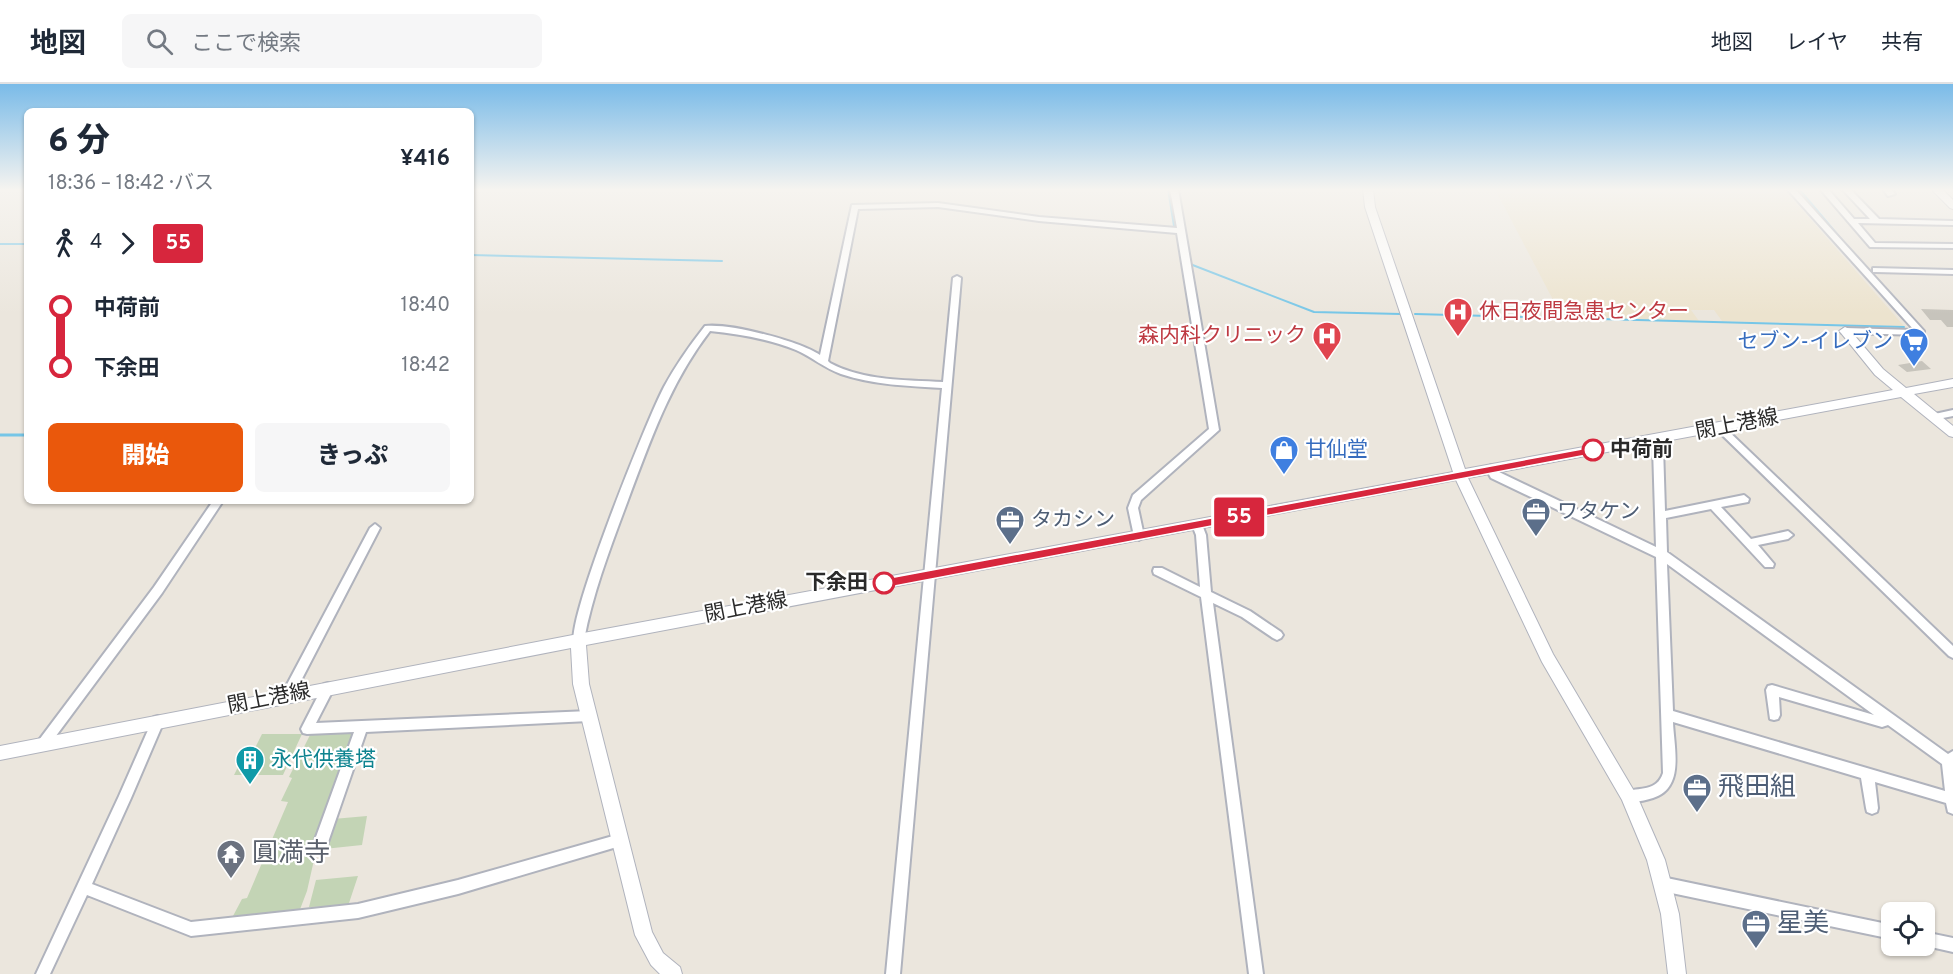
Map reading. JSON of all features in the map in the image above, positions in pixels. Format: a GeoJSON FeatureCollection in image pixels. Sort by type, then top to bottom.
{"type":"FeatureCollection","features":[{"type":"Feature","properties":{"kind":"main road"},"geometry":{"type":"LineString","coordinates":[[1378,231],[1461,475],[1547,658],[1629,796],[1656,860],[1670,914],[1677,974]]}},
{"type":"Feature","properties":{"kind":"main road"},"geometry":{"type":"LineString","coordinates":[[1845,331],[1874,366],[1953,433]]}},
{"type":"Feature","properties":{"kind":"main road","name":"閖上港線"},"geometry":{"type":"LineString","coordinates":[[0,753],[578,640],[1953,383]]}},
{"type":"Feature","properties":{"kind":"main road"},"geometry":{"type":"LineString","coordinates":[[578,640],[581,684],[644,935],[657,959],[673,974]]}},
{"type":"Feature","properties":{"kind":"street"},"geometry":{"type":"LineString","coordinates":[[823,362],[850,231]]}},
{"type":"Feature","properties":{"kind":"street"},"geometry":{"type":"LineString","coordinates":[[1139,536],[1133,508],[1137,498],[1214,430],[1181,231],[1176,231]]}},
{"type":"Feature","properties":{"kind":"street"},"geometry":{"type":"LineString","coordinates":[[1828,231],[1921,333],[1845,331]]}},
{"type":"Feature","properties":{"kind":"street"},"geometry":{"type":"LineString","coordinates":[[1860,231],[1873,245],[1953,246]]}},
{"type":"Feature","properties":{"kind":"street"},"geometry":{"type":"LineString","coordinates":[[1876,270],[1953,272]]}},
{"type":"Feature","properties":{"kind":"street"},"geometry":{"type":"LineString","coordinates":[[892,974],[957,278]]}},
{"type":"Feature","properties":{"kind":"street"},"geometry":{"type":"LineString","coordinates":[[578,640],[582,614],[595,571],[664,392],[691,348],[708,328],[730,330],[777,342],[809,352],[833,368],[881,382],[946,385]]}},
{"type":"Feature","properties":{"kind":"street"},"geometry":{"type":"LineString","coordinates":[[1933,417],[1953,413]]}},
{"type":"Feature","properties":{"kind":"street"},"geometry":{"type":"LineString","coordinates":[[1720,428],[1953,653]]}},
{"type":"Feature","properties":{"kind":"street"},"geometry":{"type":"LineString","coordinates":[[1629,796],[1653,793],[1666,785],[1669,772],[1662,515],[1658,446],[1653,440]]}},
{"type":"Feature","properties":{"kind":"street"},"geometry":{"type":"LineString","coordinates":[[1491,469],[1496,475],[1663,555],[1888,718],[1951,759],[1952,803],[1867,773],[1669,715]]}},
{"type":"Feature","properties":{"kind":"street"},"geometry":{"type":"LineString","coordinates":[[1662,515],[1744,499]]}},
{"type":"Feature","properties":{"kind":"street"},"geometry":{"type":"LineString","coordinates":[[43,744],[158,590],[216,504]]}},
{"type":"Feature","properties":{"kind":"street"},"geometry":{"type":"LineString","coordinates":[[1713,505],[1768,564]]}},
{"type":"Feature","properties":{"kind":"street"},"geometry":{"type":"LineString","coordinates":[[1197,525],[1201,535],[1206,594],[1256,974]]}},
{"type":"Feature","properties":{"kind":"street"},"geometry":{"type":"LineString","coordinates":[[286,696],[375,528]]}},
{"type":"Feature","properties":{"kind":"street"},"geometry":{"type":"LineString","coordinates":[[1749,543],[1788,535]]}},
{"type":"Feature","properties":{"kind":"street"},"geometry":{"type":"LineString","coordinates":[[1158,571],[1246,614],[1277,635]]}},
{"type":"Feature","properties":{"kind":"street"},"geometry":{"type":"LineString","coordinates":[[328,688],[307,729],[590,716]]}},
{"type":"Feature","properties":{"kind":"street"},"geometry":{"type":"LineString","coordinates":[[1774,715],[1772,690],[1882,722],[1888,718]]}},
{"type":"Feature","properties":{"kind":"street"},"geometry":{"type":"LineString","coordinates":[[43,974],[158,721]]}},
{"type":"Feature","properties":{"kind":"street"},"geometry":{"type":"LineString","coordinates":[[319,848],[362,726]]}},
{"type":"Feature","properties":{"kind":"street"},"geometry":{"type":"LineString","coordinates":[[1867,773],[1872,808]]}},
{"type":"Feature","properties":{"kind":"street"},"geometry":{"type":"LineString","coordinates":[[84,887],[191,929],[358,911],[458,887],[620,840]]}},
{"type":"Feature","properties":{"kind":"street"},"geometry":{"type":"LineString","coordinates":[[1662,884],[1881,930]]}},
{"type":"Feature","properties":{"kind":"street"},"geometry":{"type":"LineString","coordinates":[[1935,941],[1953,945]]}},
{"type":"Feature","properties":{"kind":"shaded area"},"geometry":{"type":"Polygon","coordinates":[[[1517,231],[1820,231],[1904,326],[1722,321],[1714,310],[1691,310],[1699,321],[1562,317],[1517,231]]]}},
{"type":"Feature","properties":{"kind":"green space"},"geometry":{"type":"Polygon","coordinates":[[[357,732],[323,820],[307,891],[299,912],[233,916],[242,899],[247,898],[288,802],[281,801],[292,778],[289,777],[310,735],[357,732]]]}},
{"type":"Feature","properties":{"kind":"green space"},"geometry":{"type":"Polygon","coordinates":[[[262,734],[302,734],[283,775],[234,775],[240,763],[248,762],[262,734]]]}},
{"type":"Feature","properties":{"kind":"green space"},"geometry":{"type":"Polygon","coordinates":[[[367,816],[362,845],[324,849],[333,819],[367,816]]]}},
{"type":"Feature","properties":{"kind":"green space"},"geometry":{"type":"Polygon","coordinates":[[[358,876],[348,906],[309,907],[316,880],[358,876]]]}},
{"type":"Feature","properties":{"kind":"building"},"geometry":{"type":"Polygon","coordinates":[[[1921,309],[1953,310],[1953,327],[1947,327],[1941,320],[1930,320],[1921,309]]]}},
{"type":"Feature","properties":{"kind":"building","name":"セブン-イレブン"},"geometry":{"type":"Polygon","coordinates":[[[1922,361],[1931,369],[1907,372],[1898,365],[1922,361]]]}},
{"type":"Feature","properties":{"kind":"waterway"},"geometry":{"type":"LineString","coordinates":[[1185,231],[1188,249]]}},
{"type":"Feature","properties":{"kind":"waterway"},"geometry":{"type":"LineString","coordinates":[[1834,231],[1852,252]]}},
{"type":"Feature","properties":{"kind":"waterway"},"geometry":{"type":"LineString","coordinates":[[0,244],[24,244]]}},
{"type":"Feature","properties":{"kind":"waterway"},"geometry":{"type":"LineString","coordinates":[[474,255],[722,261]]}},
{"type":"Feature","properties":{"kind":"waterway"},"geometry":{"type":"LineString","coordinates":[[1190,264],[1314,312],[1401,314]]}},
{"type":"Feature","properties":{"kind":"waterway"},"geometry":{"type":"LineString","coordinates":[[1415,314],[1904,327]]}},
{"type":"Feature","properties":{"kind":"waterway"},"geometry":{"type":"LineString","coordinates":[[0,435],[24,435]]}},
{"type":"Feature","properties":{"kind":"bus line","name":"55"},"geometry":{"type":"LineString","coordinates":[[884,583],[1593,450]]}},
{"type":"Feature","properties":{"kind":"place","name":"休日夜間急患センター"},"geometry":{"type":"Point","coordinates":[1458,338]}},
{"type":"Feature","properties":{"kind":"place","name":"森内科クリニック"},"geometry":{"type":"Point","coordinates":[1327,362]}},
{"type":"Feature","properties":{"kind":"place","name":"セブン-イレブン"},"geometry":{"type":"Point","coordinates":[1914,368]}},
{"type":"Feature","properties":{"kind":"place","name":"中荷前"},"geometry":{"type":"Point","coordinates":[1593,450]}},
{"type":"Feature","properties":{"kind":"place","name":"甘仙堂"},"geometry":{"type":"Point","coordinates":[1284,476]}},
{"type":"Feature","properties":{"kind":"place","name":"ワタケン"},"geometry":{"type":"Point","coordinates":[1536,538]}},
{"type":"Feature","properties":{"kind":"place","name":"タカシン"},"geometry":{"type":"Point","coordinates":[1010,546]}},
{"type":"Feature","properties":{"kind":"place","name":"下余田"},"geometry":{"type":"Point","coordinates":[884,583]}},
{"type":"Feature","properties":{"kind":"place","name":"永代供養塔"},"geometry":{"type":"Point","coordinates":[250,786]}},
{"type":"Feature","properties":{"kind":"place","name":"飛田組"},"geometry":{"type":"Point","coordinates":[1697,814]}},
{"type":"Feature","properties":{"kind":"place","name":"圓満寺"},"geometry":{"type":"Point","coordinates":[231,880]}},
{"type":"Feature","properties":{"kind":"place","name":"星美"},"geometry":{"type":"Point","coordinates":[1756,950]}}]}
